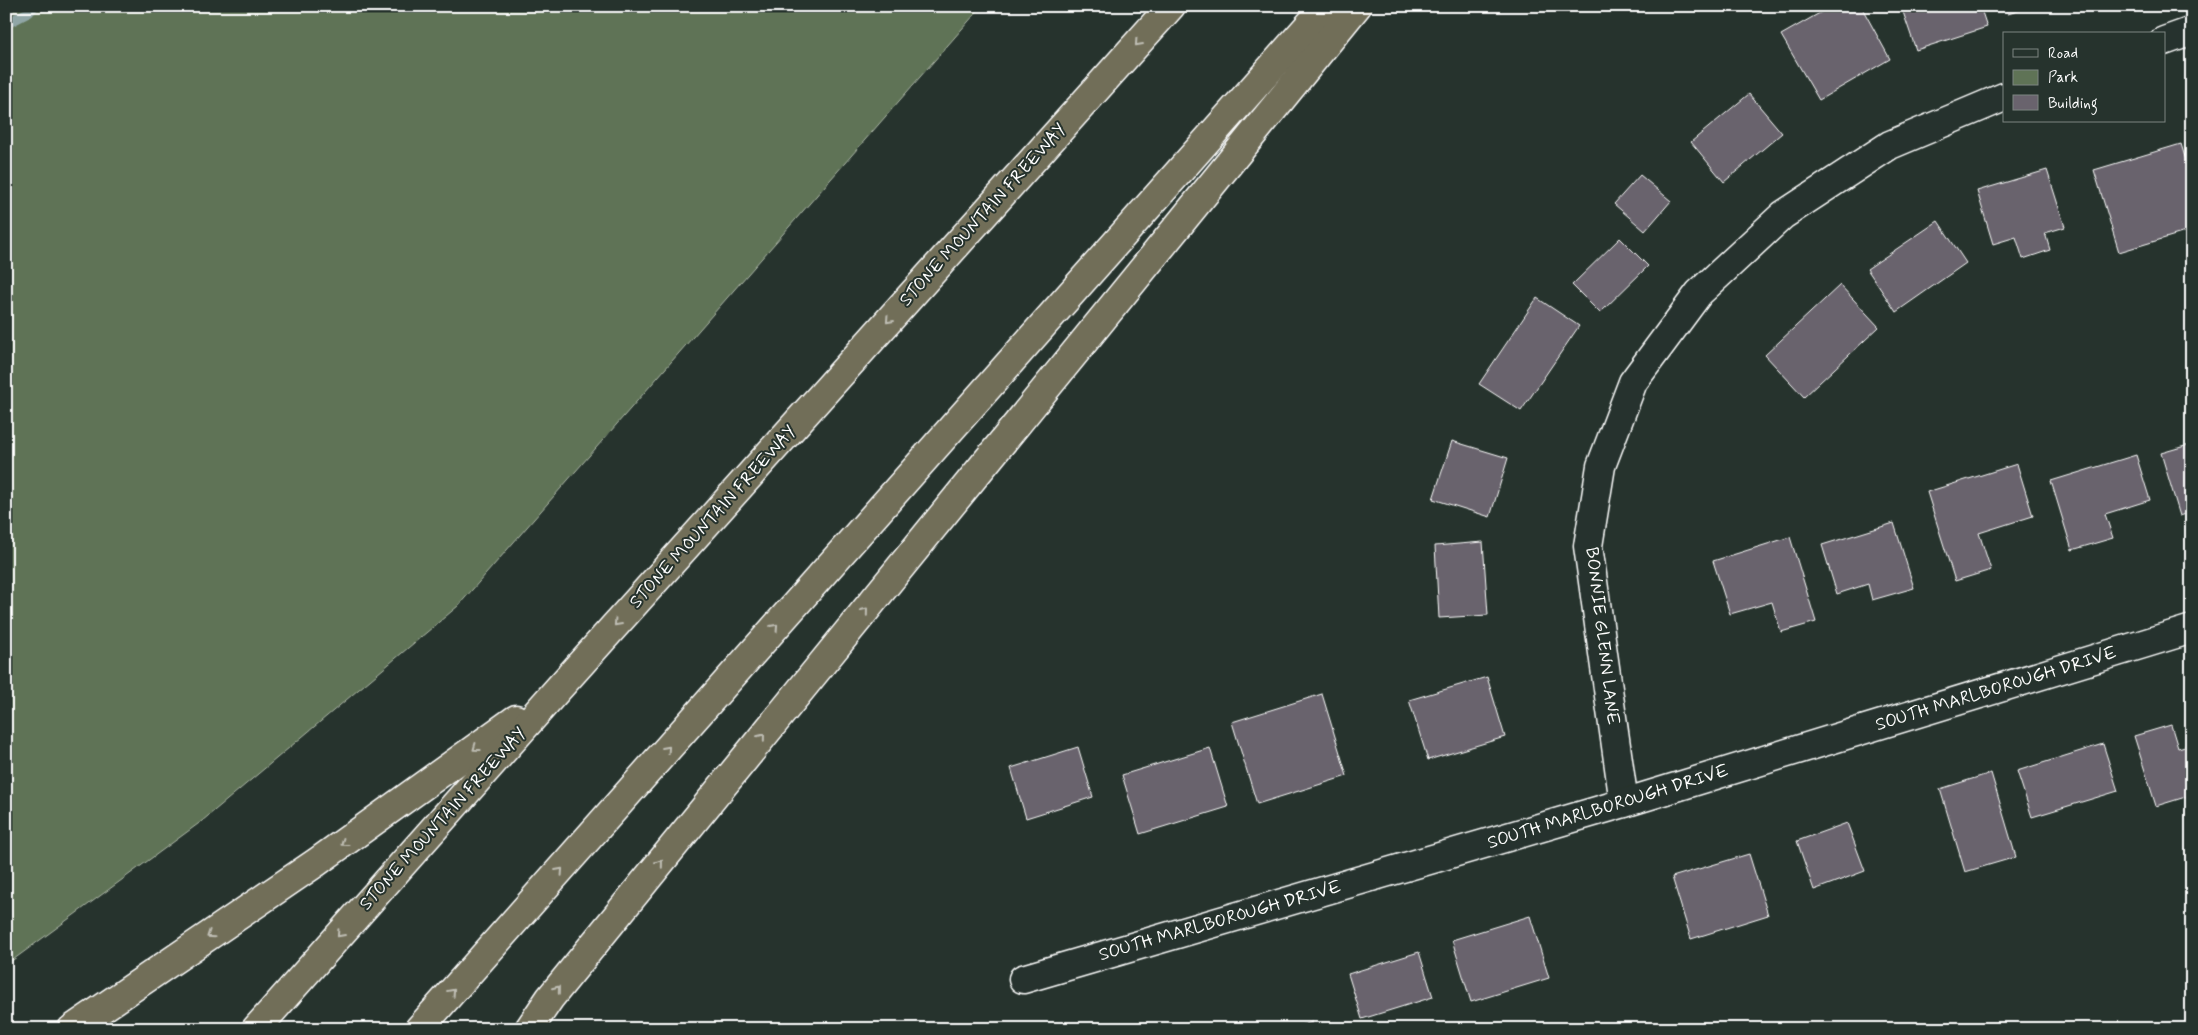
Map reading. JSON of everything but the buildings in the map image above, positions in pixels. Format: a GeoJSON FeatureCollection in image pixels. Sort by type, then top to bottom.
{"type":"FeatureCollection","features":[{"type":"Feature","properties":{"kind":"highway","name":"STONE MOUNTAIN FREEWAY"},"geometry":{"type":"LineString","coordinates":[[256,1029],[558,688],[1171,6]]}},
{"type":"Feature","properties":{"kind":"highway"},"geometry":{"type":"LineString","coordinates":[[420,1029],[1326,6]]}},
{"type":"Feature","properties":{"kind":"highway"},"geometry":{"type":"LineString","coordinates":[[529,1029],[550,998],[1357,6]]}},
{"type":"Feature","properties":{"kind":"highway"},"geometry":{"type":"LineString","coordinates":[[72,1029],[318,862],[558,688]]}},
{"type":"Feature","properties":{"kind":"street"},"geometry":{"type":"LineString","coordinates":[[2166,40],[2192,31]]}},
{"type":"Feature","properties":{"kind":"street","name":"BONNIE GLENN LANE"},"geometry":{"type":"LineString","coordinates":[[1624,803],[1588,546],[1601,466],[1633,382],[1699,293],[1783,215],[1890,145],[2003,97]]}},
{"type":"Feature","properties":{"kind":"street","name":"SOUTH MARLBOROUGH DRIVE"},"geometry":{"type":"LineString","coordinates":[[1023,979],[1624,803],[2192,630]]}},
{"type":"Feature","properties":{"kind":"green space"},"geometry":{"type":"Polygon","coordinates":[[[6,6],[982,6],[458,606],[202,821],[6,965],[6,6]]]}},
{"type":"Feature","properties":{"kind":"waterway"},"geometry":{"type":"LineString","coordinates":[[6,24],[29,12],[34,6]]}}]}
